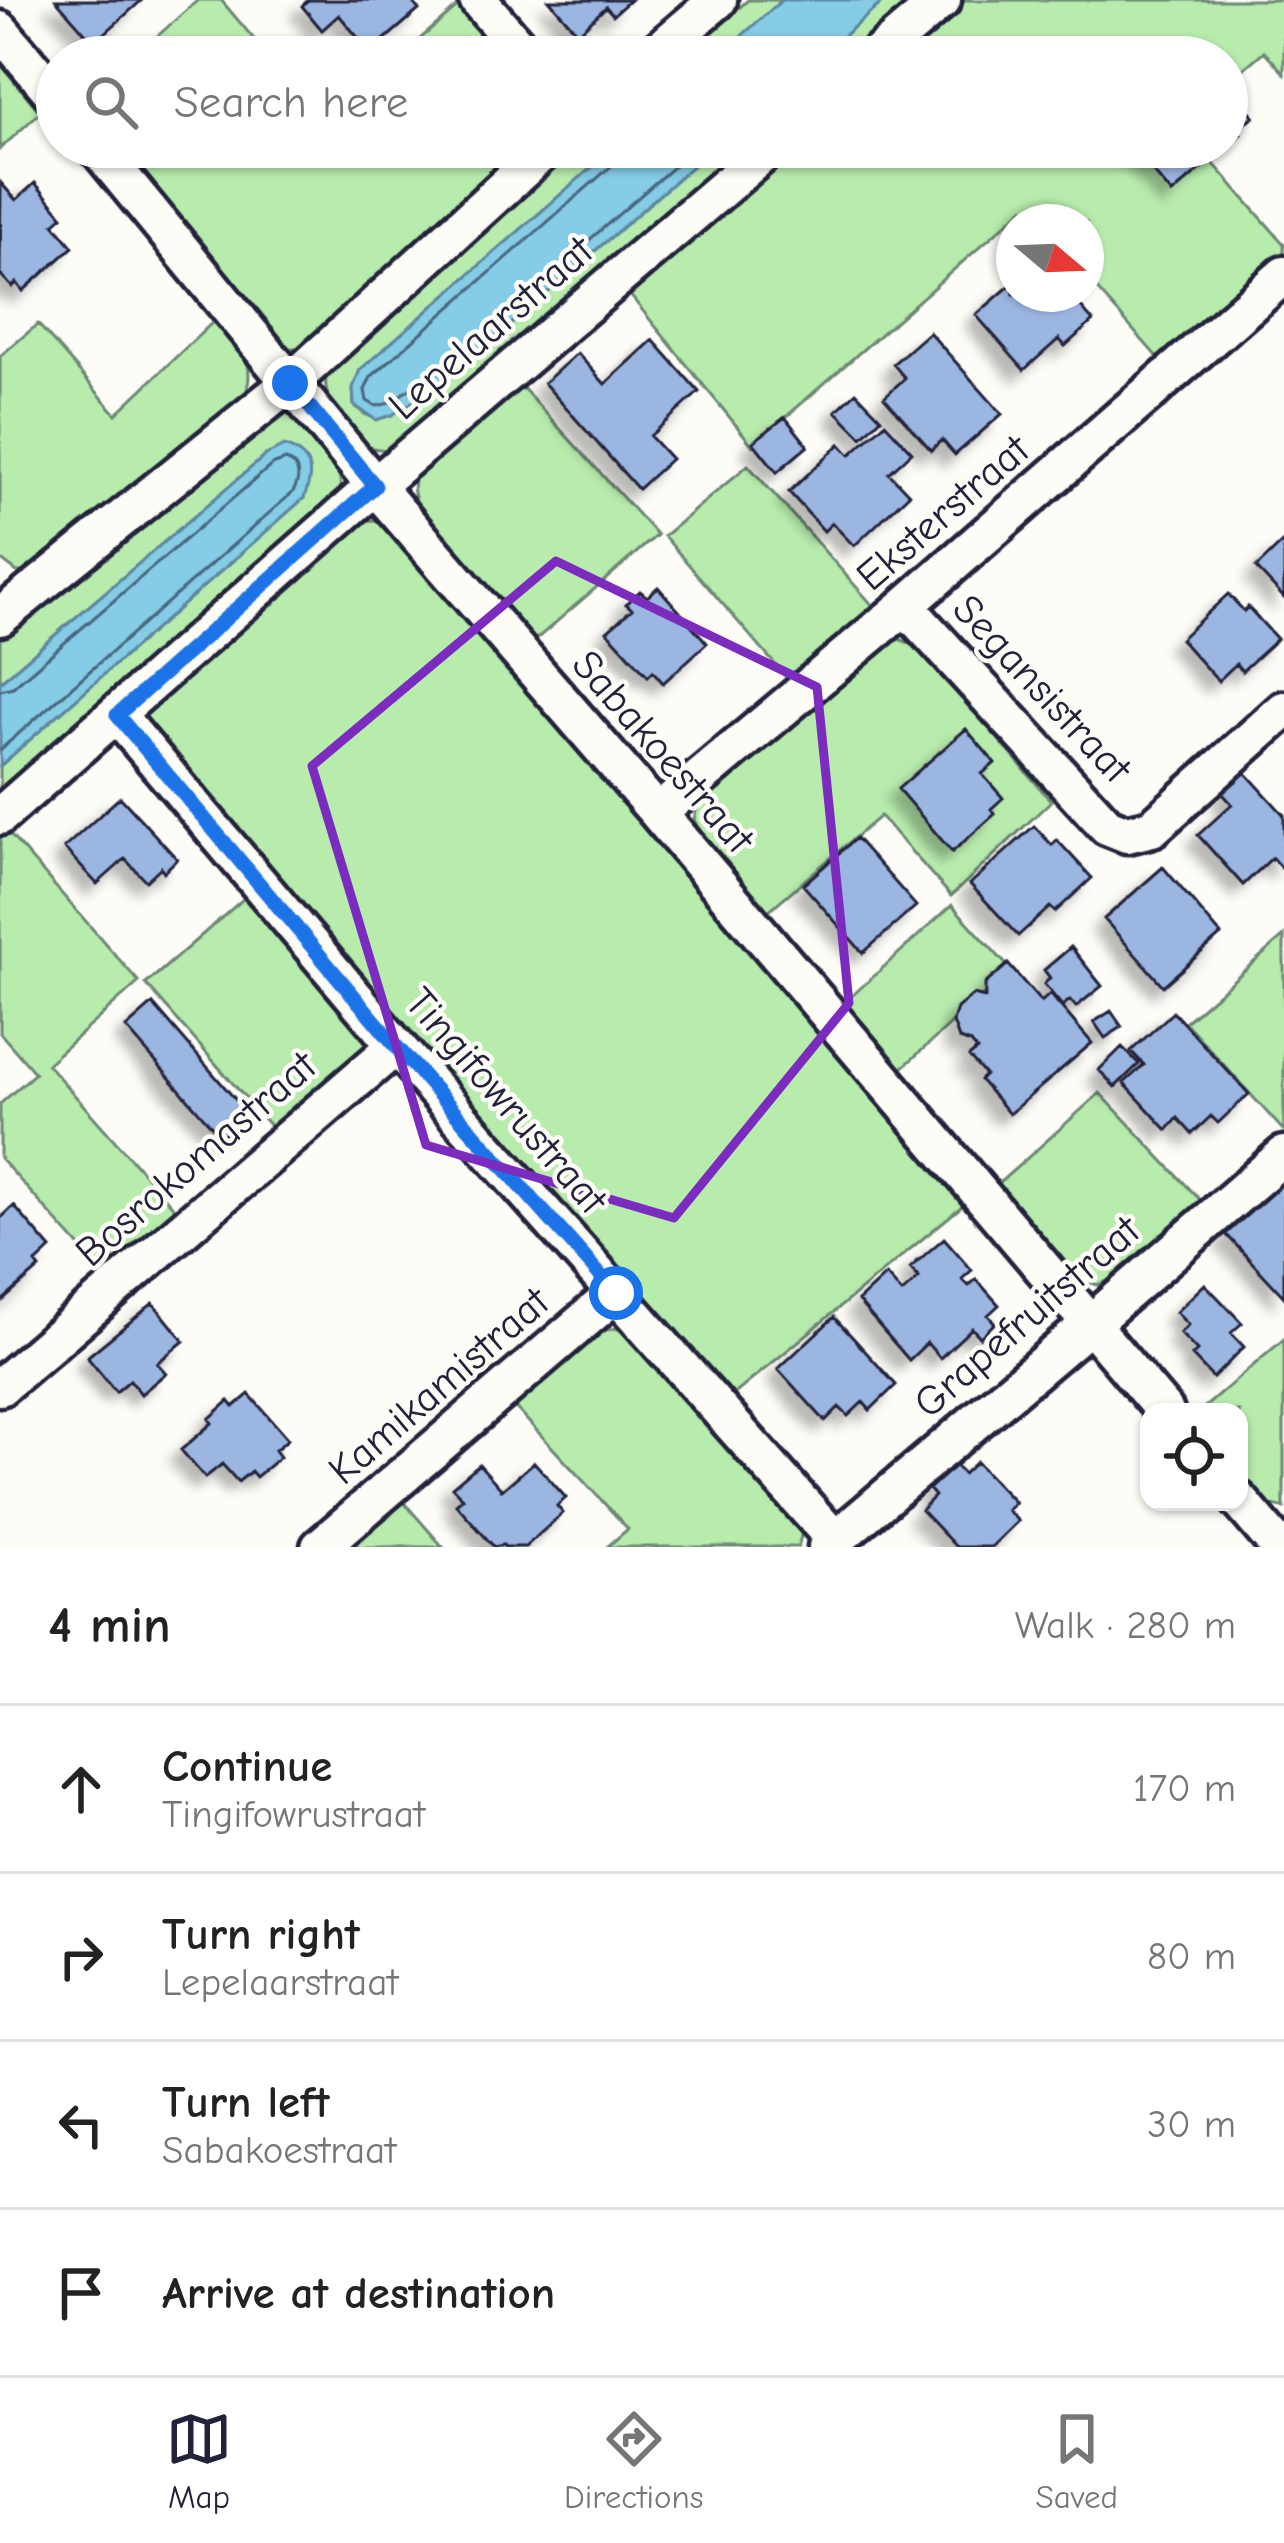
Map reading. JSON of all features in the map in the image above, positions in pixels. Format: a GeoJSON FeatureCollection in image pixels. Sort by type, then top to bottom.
{"type":"FeatureCollection","features":[{"type":"Feature","properties":{"kind":"street"},"geometry":{"type":"LineString","coordinates":[[478,0],[508,36]]}},
{"type":"Feature","properties":{"kind":"street"},"geometry":{"type":"LineString","coordinates":[[676,36],[718,0]]}},
{"type":"Feature","properties":{"kind":"street"},"geometry":{"type":"LineString","coordinates":[[900,36],[942,0]]}},
{"type":"Feature","properties":{"kind":"street"},"geometry":{"type":"LineString","coordinates":[[0,30],[36,73]]}},
{"type":"Feature","properties":{"kind":"street","name":"Sabakoestraat"},"geometry":{"type":"LineString","coordinates":[[114,168],[375,486],[1157,1403]]}},
{"type":"Feature","properties":{"kind":"street"},"geometry":{"type":"LineString","coordinates":[[7,596],[290,383],[525,168]]}},
{"type":"Feature","properties":{"kind":"street","name":"Lepelaarstraat"},"geometry":{"type":"LineString","coordinates":[[0,816],[746,168]]}},
{"type":"Feature","properties":{"kind":"street","name":"Eksterstraat"},"geometry":{"type":"LineString","coordinates":[[658,813],[905,606],[1284,275]]}},
{"type":"Feature","properties":{"kind":"street","name":"Segansistraat"},"geometry":{"type":"LineString","coordinates":[[905,606],[1107,826],[1127,834],[1152,828],[1284,710]]}},
{"type":"Feature","properties":{"kind":"street","name":"Tingifowrustraat"},"geometry":{"type":"LineString","coordinates":[[117,715],[396,1046],[831,1544]]}},
{"type":"Feature","properties":{"kind":"street","name":"Bosrokomastraat"},"geometry":{"type":"LineString","coordinates":[[0,1388],[396,1046]]}},
{"type":"Feature","properties":{"kind":"street","name":"Grapefruitstraat"},"geometry":{"type":"LineString","coordinates":[[831,1544],[1284,1155]]}},
{"type":"Feature","properties":{"kind":"street","name":"Kamikamistraat"},"geometry":{"type":"LineString","coordinates":[[320,1547],[616,1293]]}},
{"type":"Feature","properties":{"kind":"street"},"geometry":{"type":"LineString","coordinates":[[1248,1510],[1279,1545]]}},
{"type":"Feature","properties":{"kind":"highlighted area"},"geometry":{"type":"Polygon","coordinates":[[[556,561],[817,687],[849,1003],[674,1218],[426,1145],[312,766],[556,561]]]}},
{"type":"Feature","properties":{"kind":"green space"},"geometry":{"type":"Polygon","coordinates":[[[198,0],[221,0],[251,36],[158,36],[198,0]]]}},
{"type":"Feature","properties":{"kind":"green space"},"geometry":{"type":"Polygon","coordinates":[[[748,0],[782,0],[742,36],[706,36],[748,0]]]}},
{"type":"Feature","properties":{"kind":"green space"},"geometry":{"type":"Polygon","coordinates":[[[885,0],[927,0],[885,36],[843,36],[885,0]]]}},
{"type":"Feature","properties":{"kind":"green space"},"geometry":{"type":"Polygon","coordinates":[[[959,0],[1284,0],[1284,73],[1264,51],[1248,65],[1248,36],[917,36],[959,0]]]}},
{"type":"Feature","properties":{"kind":"green space"},"geometry":{"type":"Polygon","coordinates":[[[463,2],[491,36],[423,36],[463,2]]]}},
{"type":"Feature","properties":{"kind":"green space"},"geometry":{"type":"Polygon","coordinates":[[[0,64],[36,107],[36,116],[0,149],[0,64]]]}},
{"type":"Feature","properties":{"kind":"green space"},"geometry":{"type":"Polygon","coordinates":[[[128,168],[524,168],[311,348],[283,348],[128,168]]]}},
{"type":"Feature","properties":{"kind":"green space"},"geometry":{"type":"Polygon","coordinates":[[[554,168],[591,168],[360,370],[353,388],[354,405],[377,419],[392,415],[446,381],[690,168],[730,168],[393,450],[364,443],[332,406],[327,374],[346,350],[554,168]]]}},
{"type":"Feature","properties":{"kind":"green space"},"geometry":{"type":"Polygon","coordinates":[[[765,168],[1217,168],[1284,244],[1284,262],[1166,367],[1104,297],[1104,204],[996,204],[996,233],[753,446],[625,289],[765,168]]]}},
{"type":"Feature","properties":{"kind":"green space"},"geometry":{"type":"Polygon","coordinates":[[[214,321],[247,361],[246,393],[39,571],[17,572],[0,559],[0,356],[38,324],[116,414],[214,321]]]}},
{"type":"Feature","properties":{"kind":"green space"},"geometry":{"type":"Polygon","coordinates":[[[520,385],[657,535],[532,643],[422,515],[413,488],[422,462],[520,385]]]}},
{"type":"Feature","properties":{"kind":"green space"},"geometry":{"type":"Polygon","coordinates":[[[289,410],[332,458],[340,494],[0,801],[0,766],[304,498],[266,455],[0,682],[0,635],[151,504],[273,413],[289,410]]]}},
{"type":"Feature","properties":{"kind":"green space"},"geometry":{"type":"Polygon","coordinates":[[[748,465],[876,609],[791,683],[664,536],[748,465]]]}},
{"type":"Feature","properties":{"kind":"green space"},"geometry":{"type":"Polygon","coordinates":[[[379,520],[398,536],[967,1202],[725,1402],[152,743],[142,719],[155,696],[352,521],[379,520]]]}},
{"type":"Feature","properties":{"kind":"green space"},"geometry":{"type":"Polygon","coordinates":[[[897,638],[921,648],[1051,801],[951,896],[880,816],[766,913],[704,842],[694,819],[700,797],[874,645],[897,638]]]}},
{"type":"Feature","properties":{"kind":"green space"},"geometry":{"type":"Polygon","coordinates":[[[5,829],[139,982],[47,1064],[177,1211],[105,1275],[0,1158],[0,1104],[35,1073],[0,1033],[0,833],[5,829]]]}},
{"type":"Feature","properties":{"kind":"green space"},"geometry":{"type":"Polygon","coordinates":[[[251,892],[370,1029],[371,1047],[278,1135],[146,984],[251,892]]]}},
{"type":"Feature","properties":{"kind":"green space"},"geometry":{"type":"Polygon","coordinates":[[[952,905],[1011,970],[901,1069],[843,1004],[952,905]]]}},
{"type":"Feature","properties":{"kind":"green space"},"geometry":{"type":"Polygon","coordinates":[[[1284,936],[1284,1130],[1283,1130],[1185,1022],[1284,936]]]}},
{"type":"Feature","properties":{"kind":"green space"},"geometry":{"type":"Polygon","coordinates":[[[1100,1093],[1201,1201],[1114,1279],[1097,1285],[1080,1279],[997,1185],[1100,1093]]]}},
{"type":"Feature","properties":{"kind":"green space"},"geometry":{"type":"Polygon","coordinates":[[[616,1328],[637,1337],[799,1515],[798,1547],[607,1547],[628,1529],[512,1404],[589,1334],[616,1328]]]}},
{"type":"Feature","properties":{"kind":"green space"},"geometry":{"type":"Polygon","coordinates":[[[1284,1339],[1284,1508],[1268,1505],[1248,1481],[1248,1403],[1209,1403],[1284,1339]]]}},
{"type":"Feature","properties":{"kind":"green space"},"geometry":{"type":"Polygon","coordinates":[[[401,1499],[443,1547],[344,1547],[401,1499]]]}},
{"type":"Feature","properties":{"kind":"water"},"geometry":{"type":"Polygon","coordinates":[[[782,0],[885,0],[843,36],[742,36],[782,0]]]}},
{"type":"Feature","properties":{"kind":"water"},"geometry":{"type":"Polygon","coordinates":[[[591,168],[690,168],[446,381],[392,415],[376,420],[354,405],[353,388],[360,370],[591,168]]]}},
{"type":"Feature","properties":{"kind":"water"},"geometry":{"type":"Polygon","coordinates":[[[284,446],[309,466],[304,498],[0,766],[0,682],[266,455],[284,446]]]}},
{"type":"Feature","properties":{"kind":"building"},"geometry":{"type":"Polygon","coordinates":[[[56,0],[142,0],[102,36],[88,36],[56,0]]]}},
{"type":"Feature","properties":{"kind":"building"},"geometry":{"type":"Polygon","coordinates":[[[308,0],[411,0],[419,10],[389,36],[357,36],[339,15],[322,30],[302,6],[308,0]]]}},
{"type":"Feature","properties":{"kind":"building"},"geometry":{"type":"Polygon","coordinates":[[[549,0],[630,0],[613,15],[606,7],[578,33],[549,0]]]}},
{"type":"Feature","properties":{"kind":"building"},"geometry":{"type":"Polygon","coordinates":[[[1150,168],[1202,168],[1172,194],[1150,168]]]}},
{"type":"Feature","properties":{"kind":"building"},"geometry":{"type":"Polygon","coordinates":[[[1,183],[16,200],[35,183],[63,216],[54,224],[73,247],[23,291],[0,274],[1,183]]]}},
{"type":"Feature","properties":{"kind":"building"},"geometry":{"type":"Polygon","coordinates":[[[996,298],[996,312],[1085,312],[1093,321],[1065,346],[1059,339],[1024,370],[976,315],[996,298]]]}},
{"type":"Feature","properties":{"kind":"building"},"geometry":{"type":"Polygon","coordinates":[[[929,332],[1002,414],[955,455],[942,440],[931,450],[884,397],[905,378],[893,364],[929,332]]]}},
{"type":"Feature","properties":{"kind":"building"},"geometry":{"type":"Polygon","coordinates":[[[653,340],[699,392],[650,436],[671,459],[638,489],[544,383],[577,353],[605,384],[653,340]]]}},
{"type":"Feature","properties":{"kind":"building"},"geometry":{"type":"Polygon","coordinates":[[[856,392],[881,418],[862,437],[836,411],[856,392]]]}},
{"type":"Feature","properties":{"kind":"building"},"geometry":{"type":"Polygon","coordinates":[[[785,417],[808,446],[777,472],[753,442],[785,417]]]}},
{"type":"Feature","properties":{"kind":"building"},"geometry":{"type":"Polygon","coordinates":[[[885,423],[912,452],[889,473],[909,494],[854,546],[832,523],[824,531],[789,492],[840,444],[850,455],[885,423]]]}},
{"type":"Feature","properties":{"kind":"building"},"geometry":{"type":"Polygon","coordinates":[[[1284,541],[1284,598],[1256,568],[1284,541]]]}},
{"type":"Feature","properties":{"kind":"building"},"geometry":{"type":"Polygon","coordinates":[[[658,587],[707,643],[663,683],[653,671],[648,676],[607,631],[632,609],[626,604],[640,591],[647,597],[658,587]]]}},
{"type":"Feature","properties":{"kind":"building"},"geometry":{"type":"Polygon","coordinates":[[[1228,594],[1244,611],[1248,607],[1277,639],[1242,671],[1236,664],[1218,681],[1180,639],[1228,594]]]}},
{"type":"Feature","properties":{"kind":"building"},"geometry":{"type":"Polygon","coordinates":[[[966,729],[995,763],[982,774],[1003,798],[991,809],[995,814],[952,852],[898,789],[966,729]]]}},
{"type":"Feature","properties":{"kind":"building"},"geometry":{"type":"Polygon","coordinates":[[[1245,772],[1284,815],[1284,866],[1272,858],[1243,885],[1198,835],[1232,804],[1222,793],[1245,772]]]}},
{"type":"Feature","properties":{"kind":"building"},"geometry":{"type":"Polygon","coordinates":[[[120,797],[177,859],[146,881],[125,859],[97,884],[64,848],[120,797]]]}},
{"type":"Feature","properties":{"kind":"building"},"geometry":{"type":"Polygon","coordinates":[[[1034,826],[1052,845],[1057,840],[1092,878],[1055,912],[1050,907],[1018,936],[970,884],[1034,826]]]}},
{"type":"Feature","properties":{"kind":"building"},"geometry":{"type":"Polygon","coordinates":[[[856,838],[916,906],[863,953],[803,885],[856,838]]]}},
{"type":"Feature","properties":{"kind":"building"},"geometry":{"type":"Polygon","coordinates":[[[1163,867],[1221,935],[1163,986],[1104,919],[1163,867]]]}},
{"type":"Feature","properties":{"kind":"building"},"geometry":{"type":"Polygon","coordinates":[[[1071,947],[1102,986],[1076,1007],[1070,1000],[1062,1006],[1044,984],[1050,978],[1044,970],[1071,947]]]}},
{"type":"Feature","properties":{"kind":"building"},"geometry":{"type":"Polygon","coordinates":[[[1008,964],[1041,1002],[1050,994],[1092,1043],[1009,1114],[980,1080],[985,1075],[969,1057],[977,1050],[959,1039],[953,1022],[957,1008],[973,995],[985,998],[985,984],[1008,964]]]}},
{"type":"Feature","properties":{"kind":"building"},"geometry":{"type":"Polygon","coordinates":[[[153,1004],[248,1114],[221,1137],[126,1028],[153,1004]]]}},
{"type":"Feature","properties":{"kind":"building"},"geometry":{"type":"Polygon","coordinates":[[[1111,1011],[1122,1027],[1105,1038],[1094,1022],[1111,1011]]]}},
{"type":"Feature","properties":{"kind":"building"},"geometry":{"type":"Polygon","coordinates":[[[1173,1012],[1249,1094],[1218,1123],[1211,1116],[1192,1134],[1178,1118],[1167,1130],[1124,1083],[1144,1065],[1131,1051],[1173,1012]]]}},
{"type":"Feature","properties":{"kind":"building"},"geometry":{"type":"Polygon","coordinates":[[[1122,1047],[1139,1064],[1115,1087],[1099,1070],[1122,1047]]]}},
{"type":"Feature","properties":{"kind":"building"},"geometry":{"type":"Polygon","coordinates":[[[1284,1181],[1284,1297],[1226,1234],[1284,1181]]]}},
{"type":"Feature","properties":{"kind":"building"},"geometry":{"type":"Polygon","coordinates":[[[14,1206],[51,1249],[36,1263],[40,1268],[0,1303],[0,1219],[14,1206]]]}},
{"type":"Feature","properties":{"kind":"building"},"geometry":{"type":"Polygon","coordinates":[[[944,1238],[972,1270],[962,1279],[969,1286],[976,1279],[999,1305],[988,1315],[995,1323],[980,1337],[972,1328],[940,1358],[927,1343],[909,1360],[858,1301],[886,1275],[902,1293],[919,1278],[910,1268],[944,1238]]]}},
{"type":"Feature","properties":{"kind":"building"},"geometry":{"type":"Polygon","coordinates":[[[1205,1284],[1242,1323],[1231,1333],[1244,1347],[1213,1378],[1192,1356],[1197,1351],[1180,1333],[1188,1325],[1176,1312],[1205,1284]]]}},
{"type":"Feature","properties":{"kind":"building"},"geometry":{"type":"Polygon","coordinates":[[[153,1303],[184,1341],[157,1363],[166,1373],[141,1394],[130,1380],[116,1392],[87,1357],[153,1303]]]}},
{"type":"Feature","properties":{"kind":"building"},"geometry":{"type":"Polygon","coordinates":[[[834,1317],[896,1385],[870,1410],[863,1402],[848,1416],[839,1407],[825,1421],[778,1369],[834,1317]]]}},
{"type":"Feature","properties":{"kind":"building"},"geometry":{"type":"Polygon","coordinates":[[[249,1394],[288,1439],[275,1450],[280,1457],[256,1477],[251,1471],[238,1482],[222,1464],[205,1478],[181,1450],[229,1401],[234,1407],[249,1394]]]}},
{"type":"Feature","properties":{"kind":"building"},"geometry":{"type":"Polygon","coordinates":[[[534,1462],[566,1498],[557,1506],[563,1513],[525,1547],[494,1547],[456,1504],[463,1498],[452,1487],[479,1464],[502,1490],[534,1462]]]}},
{"type":"Feature","properties":{"kind":"building"},"geometry":{"type":"Polygon","coordinates":[[[976,1462],[1015,1503],[1007,1510],[1018,1521],[991,1547],[956,1547],[921,1510],[935,1496],[929,1489],[955,1465],[963,1474],[976,1462]]]}},
{"type":"Feature","properties":{"kind":"route"},"geometry":{"type":"LineString","coordinates":[[290,383],[375,486],[117,715],[396,1046],[616,1293]]}}]}
